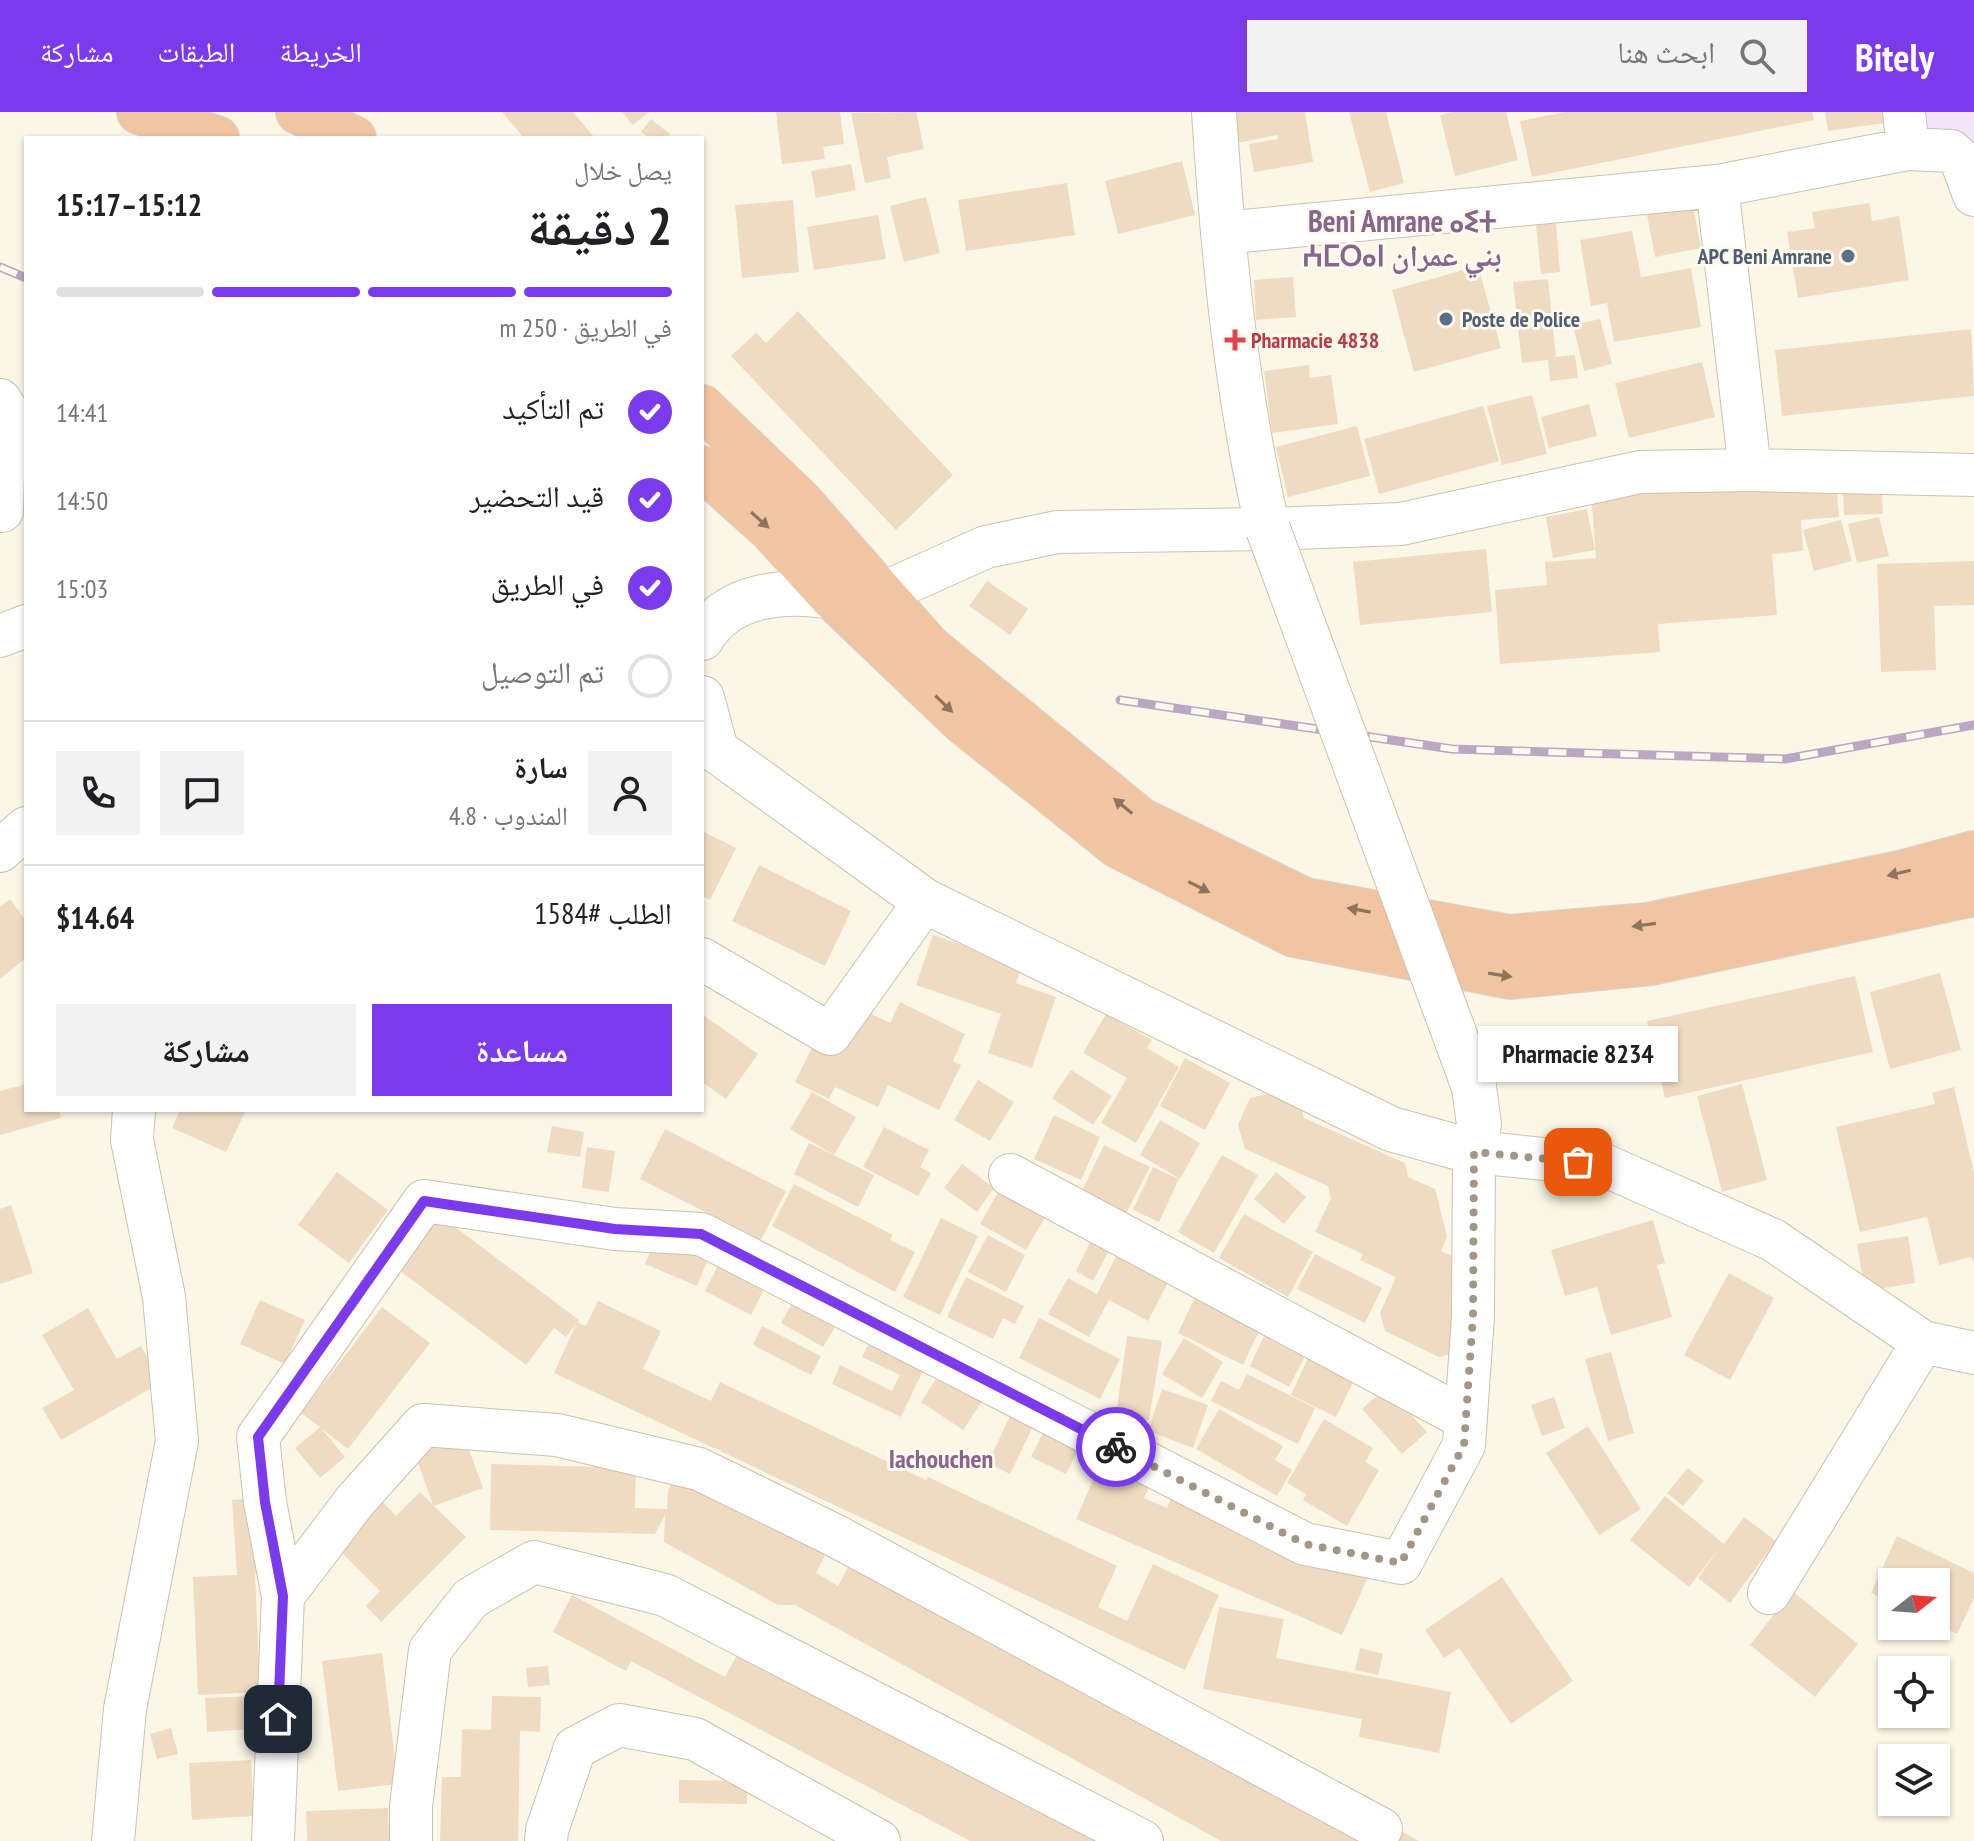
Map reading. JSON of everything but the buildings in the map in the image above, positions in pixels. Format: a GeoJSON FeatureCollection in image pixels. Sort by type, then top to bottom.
{"type":"FeatureCollection","features":[{"type":"Feature","properties":{"kind":"highway"},"geometry":{"type":"LineString","coordinates":[[139,112],[211,136]]}},
{"type":"Feature","properties":{"kind":"highway"},"geometry":{"type":"LineString","coordinates":[[298,112],[351,127]]}},
{"type":"Feature","properties":{"kind":"highway"},"geometry":{"type":"LineString","coordinates":[[704,409],[800,501],[929,647],[1141,820],[1305,900],[1509,937],[1647,925],[1904,872],[1974,853]]}},
{"type":"Feature","properties":{"kind":"highway"},"geometry":{"type":"LineString","coordinates":[[704,470],[771,530],[832,597],[963,722],[1118,846],[1294,935],[1510,977],[1651,963],[1974,894]]}},
{"type":"Feature","properties":{"kind":"main road"},"geometry":{"type":"LineString","coordinates":[[704,711],[709,745],[925,901],[1391,1129],[1474,1152],[1479,1124],[1474,1087],[1268,529],[1246,421],[1230,312],[1214,112]]}},
{"type":"Feature","properties":{"kind":"main road"},"geometry":{"type":"LineString","coordinates":[[704,635],[711,624],[746,601],[774,593],[803,592],[832,597]]}},
{"type":"Feature","properties":{"kind":"street"},"geometry":{"type":"LineString","coordinates":[[1222,233],[1717,186],[1906,131],[1951,151],[1961,160],[1974,195]]}},
{"type":"Feature","properties":{"kind":"street"},"geometry":{"type":"LineString","coordinates":[[1717,186],[1750,470]]}},
{"type":"Feature","properties":{"kind":"street"},"geometry":{"type":"LineString","coordinates":[[0,400],[5,408],[9,517]]}},
{"type":"Feature","properties":{"kind":"street"},"geometry":{"type":"LineString","coordinates":[[881,594],[964,556],[1021,538],[1093,530],[1268,529],[1401,524],[1640,472],[1750,470],[1974,475]]}},
{"type":"Feature","properties":{"kind":"street"},"geometry":{"type":"LineString","coordinates":[[0,636],[24,627]]}},
{"type":"Feature","properties":{"kind":"street"},"geometry":{"type":"LineString","coordinates":[[0,851],[24,830]]}},
{"type":"Feature","properties":{"kind":"street"},"geometry":{"type":"LineString","coordinates":[[704,960],[830,1034],[925,901]]}},
{"type":"Feature","properties":{"kind":"street"},"geometry":{"type":"LineString","coordinates":[[113,1841],[125,1709],[177,1441],[164,1297],[132,1140],[134,1112]]}},
{"type":"Feature","properties":{"kind":"street"},"geometry":{"type":"LineString","coordinates":[[273,1841],[283,1596],[265,1502],[258,1437],[424,1201],[615,1229],[701,1234],[1305,1544],[1401,1563],[1464,1445],[1473,1316],[1474,1152],[1604,1165],[1773,1240],[1923,1342],[1974,1353]]}},
{"type":"Feature","properties":{"kind":"street"},"geometry":{"type":"LineString","coordinates":[[1010,1175],[1466,1419]]}},
{"type":"Feature","properties":{"kind":"street"},"geometry":{"type":"LineString","coordinates":[[1769,1593],[1923,1342]]}},
{"type":"Feature","properties":{"kind":"street"},"geometry":{"type":"LineString","coordinates":[[283,1596],[355,1501],[423,1425],[557,1435],[699,1469],[834,1535],[1381,1829]]}},
{"type":"Feature","properties":{"kind":"street"},"geometry":{"type":"LineString","coordinates":[[411,1841],[411,1806],[430,1650],[471,1598],[534,1562],[665,1595],[1142,1841]]}},
{"type":"Feature","properties":{"kind":"street"},"geometry":{"type":"LineString","coordinates":[[546,1841],[575,1748],[619,1725],[695,1739],[879,1841]]}},
{"type":"Feature","properties":{"kind":"shaded area"},"geometry":{"type":"Polygon","coordinates":[[[1917,112],[1974,112],[1974,142],[1920,137],[1917,112]]]}},
{"type":"Feature","properties":{"kind":"railway"},"geometry":{"type":"LineString","coordinates":[[0,267],[24,277]]}},
{"type":"Feature","properties":{"kind":"railway"},"geometry":{"type":"LineString","coordinates":[[1120,700],[1452,749],[1785,759],[1974,725]]}},
{"type":"Feature","properties":{"kind":"way so far"},"geometry":{"type":"LineString","coordinates":[[1116,1447],[1305,1544],[1401,1563],[1464,1445],[1473,1316],[1474,1152],[1578,1162]]}},
{"type":"Feature","properties":{"kind":"place","name":"APC Beni Amrane"},"geometry":{"type":"Point","coordinates":[1848,256]}},
{"type":"Feature","properties":{"kind":"place","name":"Poste de Police"},"geometry":{"type":"Point","coordinates":[1446,319]}},
{"type":"Feature","properties":{"kind":"place","name":"Pharmacie 4838"},"geometry":{"type":"Point","coordinates":[1235,340]}},
{"type":"Feature","properties":{"kind":"place","name":"Pharmacie 8234"},"geometry":{"type":"Point","coordinates":[1578,1162]}},
{"type":"Feature","properties":{"kind":"district","name":"Beni Amrane ⴰⵉⵜ ⵄⵎⵔⴰⵏ بني عمران"},"geometry":{"type":"Point","coordinates":[1402,237]}},
{"type":"Feature","properties":{"kind":"district","name":"Iachouchen"},"geometry":{"type":"Point","coordinates":[941,1458]}},
{"type":"Feature","properties":{"kind":"route"},"geometry":{"type":"LineString","coordinates":[[278,1719],[283,1596],[265,1502],[258,1437],[424,1201],[615,1229],[701,1234],[1116,1447]]}}]}
